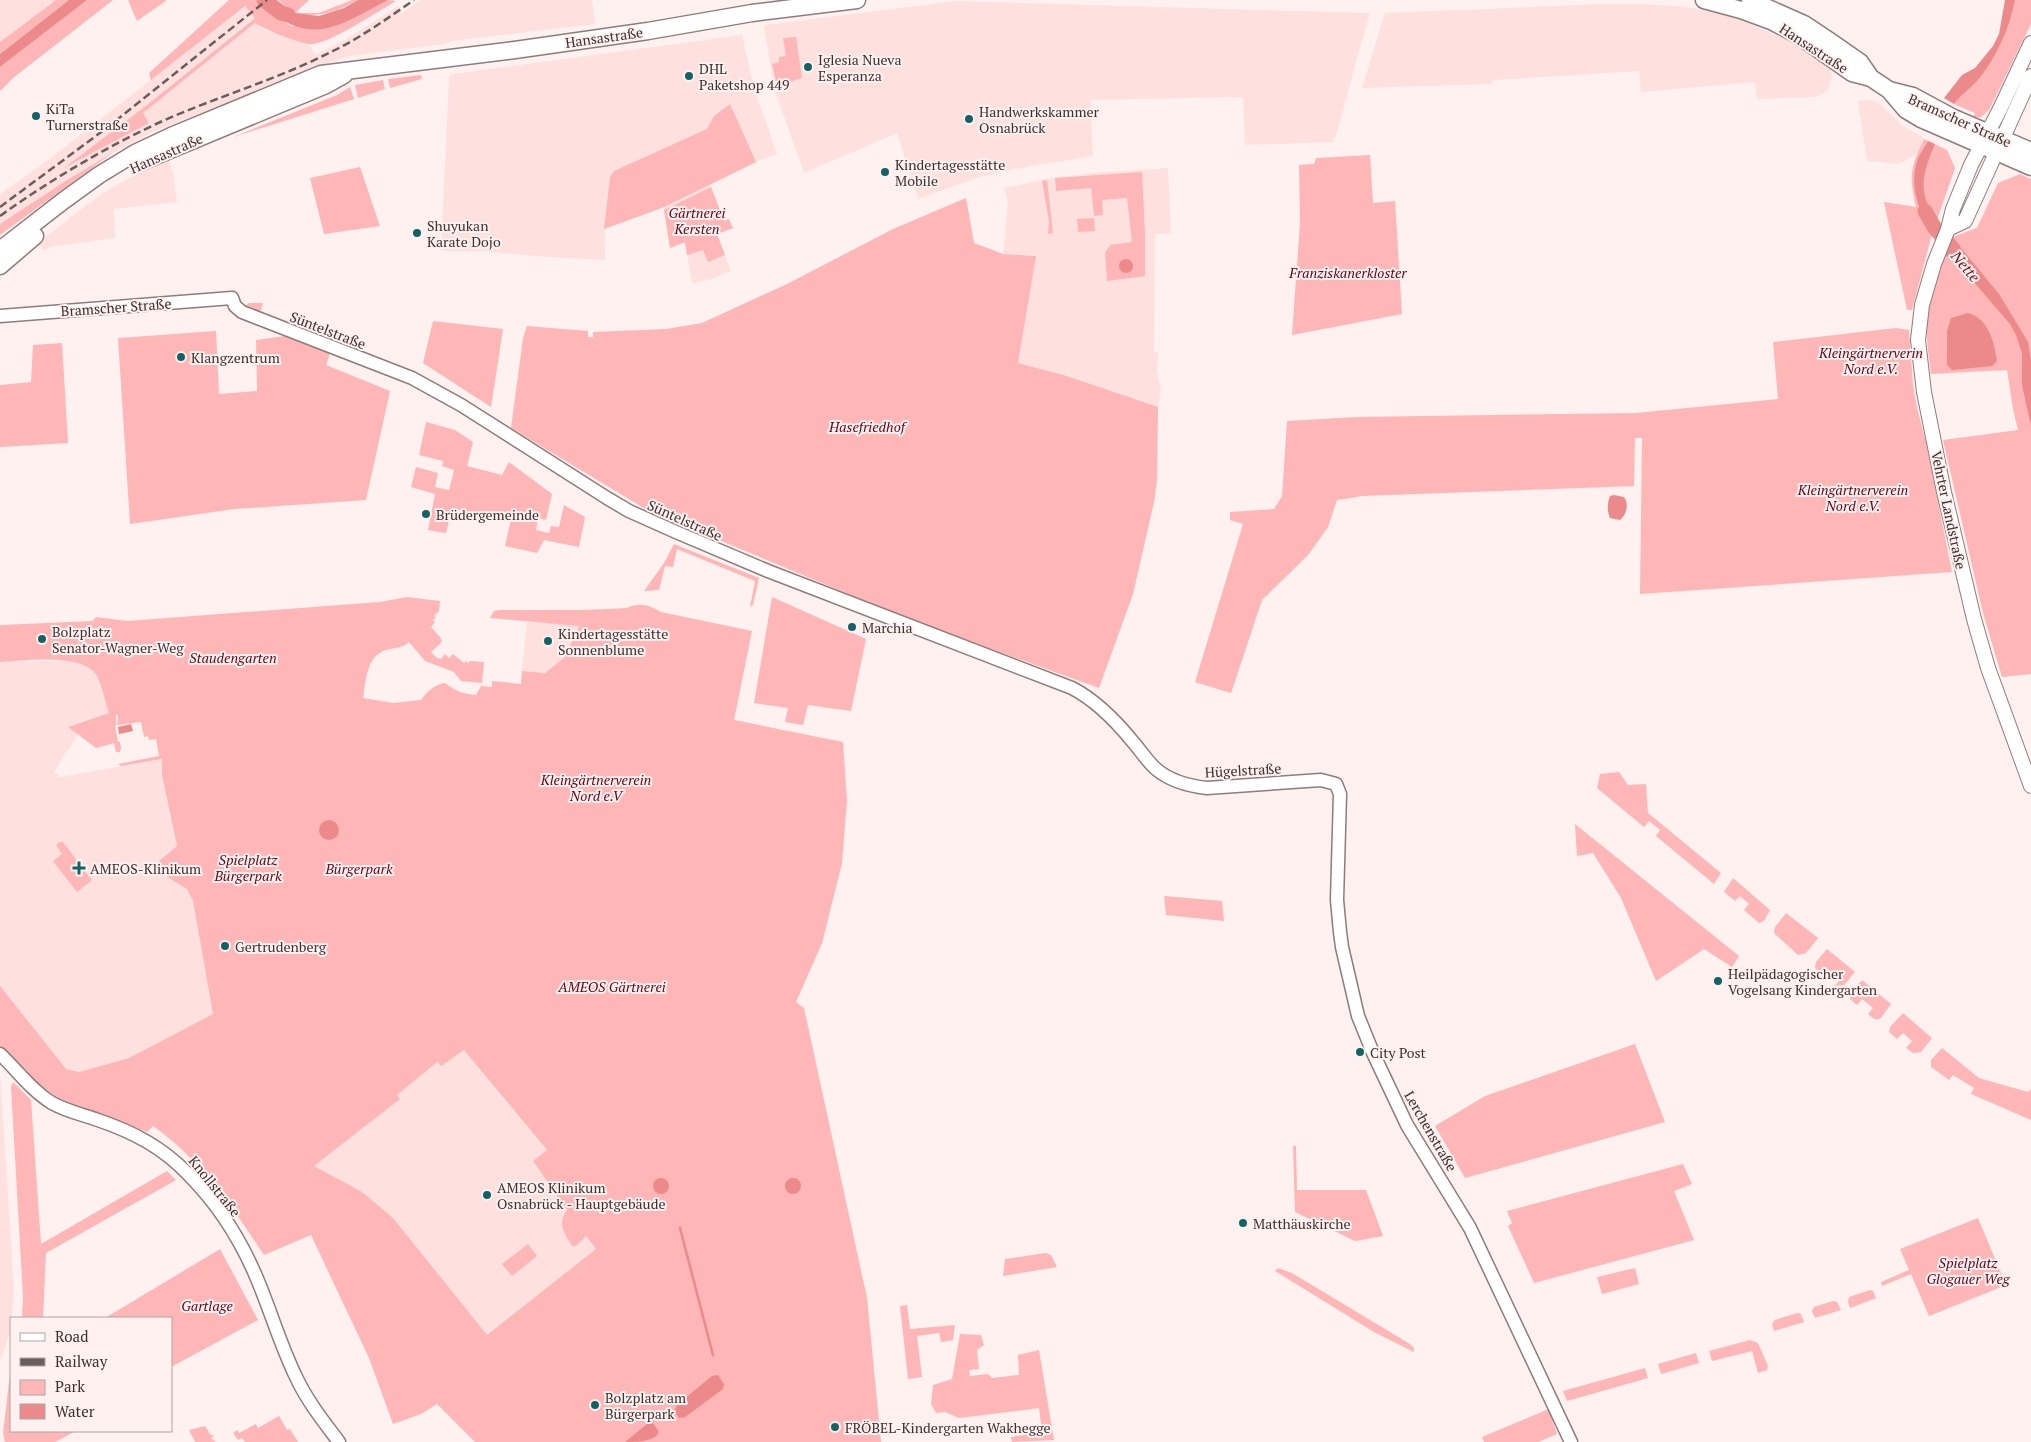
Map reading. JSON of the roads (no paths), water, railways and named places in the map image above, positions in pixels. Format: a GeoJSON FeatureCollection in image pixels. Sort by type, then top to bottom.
{"type":"FeatureCollection","features":[{"type":"Feature","properties":{"kind":"main road","name":"Hansastraße"},"geometry":{"type":"LineString","coordinates":[[0,250],[99,175],[135,153],[171,136],[321,74],[586,40],[752,13],[857,0]]}},
{"type":"Feature","properties":{"kind":"main road","name":"Hansastraße"},"geometry":{"type":"LineString","coordinates":[[1704,0],[1741,10],[1771,22],[1804,39],[1852,73],[1871,78]]}},
{"type":"Feature","properties":{"kind":"main road","name":"Hansastraße"},"geometry":{"type":"LineString","coordinates":[[1750,0],[1777,10],[1811,29],[1860,62],[1871,78]]}},
{"type":"Feature","properties":{"kind":"main road"},"geometry":{"type":"LineString","coordinates":[[1991,143],[2031,43]]}},
{"type":"Feature","properties":{"kind":"main road","name":"Hansastraße"},"geometry":{"type":"LineString","coordinates":[[0,266],[61,214],[95,189],[131,167],[172,148],[326,85],[350,71]]}},
{"type":"Feature","properties":{"kind":"main road"},"geometry":{"type":"LineString","coordinates":[[1991,143],[2031,76]]}},
{"type":"Feature","properties":{"kind":"main road","name":"Bramscher Straße"},"geometry":{"type":"LineString","coordinates":[[1871,78],[1890,90],[1906,110],[1991,143],[2031,167]]}},
{"type":"Feature","properties":{"kind":"main road","name":"Bramscher Straße"},"geometry":{"type":"LineString","coordinates":[[1991,143],[2031,150]]}},
{"type":"Feature","properties":{"kind":"main road","name":"Vehrter Landstraße"},"geometry":{"type":"LineString","coordinates":[[1991,143],[1953,209],[1948,231],[1920,318],[1918,340],[1923,384],[1944,492],[1974,619],[1988,668],[2031,786]]}},
{"type":"Feature","properties":{"kind":"street","name":"Bramscher Straße"},"geometry":{"type":"LineString","coordinates":[[0,316],[232,298]]}},
{"type":"Feature","properties":{"kind":"street","name":"Süntelstraße"},"geometry":{"type":"LineString","coordinates":[[232,298],[235,306],[242,312],[412,378],[453,400],[630,511],[703,545],[1072,688],[1095,703],[1118,724],[1136,745]]}},
{"type":"Feature","properties":{"kind":"street","name":"Hügelstraße"},"geometry":{"type":"LineString","coordinates":[[1136,745],[1156,769],[1174,780],[1196,787],[1215,788],[1321,780],[1336,784]]}},
{"type":"Feature","properties":{"kind":"street","name":"Lerchenstraße"},"geometry":{"type":"LineString","coordinates":[[1336,784],[1340,794],[1338,900],[1340,932],[1358,1016],[1372,1052],[1407,1124],[1470,1228],[1571,1442]]}},
{"type":"Feature","properties":{"kind":"street","name":"Knollstraße"},"geometry":{"type":"LineString","coordinates":[[0,1054],[36,1092],[53,1104],[140,1136],[175,1160],[203,1190],[236,1236],[255,1274],[298,1381],[310,1403],[339,1442]]}},
{"type":"Feature","properties":{"kind":"water"},"geometry":{"type":"Polygon","coordinates":[[[69,0],[87,0],[0,67],[0,54],[69,0]]]}},
{"type":"Feature","properties":{"kind":"water"},"geometry":{"type":"Polygon","coordinates":[[[276,0],[294,13],[319,16],[344,8],[358,0],[388,0],[341,24],[313,29],[298,27],[283,20],[266,8],[276,0]]]}},
{"type":"Feature","properties":{"kind":"water"},"geometry":{"type":"Polygon","coordinates":[[[2005,0],[2015,0],[2010,21],[2002,41],[1992,61],[1979,79],[1954,104],[1944,98],[1962,75],[1975,68],[1993,46],[1999,34],[2005,0]]]}},
{"type":"Feature","properties":{"kind":"water"},"geometry":{"type":"Polygon","coordinates":[[[1928,141],[1935,144],[1927,164],[1924,182],[1926,200],[1937,219],[1932,234],[1916,198],[1914,178],[1918,158],[1928,141]]]}},
{"type":"Feature","properties":{"kind":"water"},"geometry":{"type":"Polygon","coordinates":[[[1952,237],[1999,294],[2028,342],[2031,361],[2031,426],[2022,385],[2022,353],[2016,335],[2010,324],[1960,266],[1944,255],[1952,237]]]}},
{"type":"Feature","properties":{"kind":"water"},"geometry":{"type":"Polygon","coordinates":[[[1126,259],[1131,261],[1133,266],[1131,271],[1126,273],[1121,271],[1119,266],[1121,261],[1126,259]]]}},
{"type":"Feature","properties":{"kind":"water"},"geometry":{"type":"Polygon","coordinates":[[[1968,313],[1981,320],[1986,326],[1992,339],[1997,361],[1992,366],[1952,370],[1947,365],[1947,331],[1951,318],[1968,313]]]}},
{"type":"Feature","properties":{"kind":"water"},"geometry":{"type":"Polygon","coordinates":[[[1610,496],[1624,497],[1627,506],[1626,512],[1620,520],[1610,518],[1608,513],[1610,496]]]}},
{"type":"Feature","properties":{"kind":"water"},"geometry":{"type":"Polygon","coordinates":[[[131,724],[133,731],[119,734],[118,727],[131,724]]]}},
{"type":"Feature","properties":{"kind":"water"},"geometry":{"type":"Polygon","coordinates":[[[329,820],[336,823],[339,830],[336,837],[329,840],[322,837],[319,830],[322,823],[329,820]]]}},
{"type":"Feature","properties":{"kind":"water"},"geometry":{"type":"Polygon","coordinates":[[[658,1178],[664,1178],[669,1183],[667,1192],[658,1194],[653,1189],[653,1183],[658,1178]]]}},
{"type":"Feature","properties":{"kind":"water"},"geometry":{"type":"Polygon","coordinates":[[[790,1178],[796,1178],[801,1183],[799,1192],[790,1194],[785,1189],[785,1183],[790,1178]]]}},
{"type":"Feature","properties":{"kind":"water"},"geometry":{"type":"Polygon","coordinates":[[[718,1375],[724,1384],[723,1389],[685,1417],[679,1418],[674,1411],[677,1405],[712,1376],[718,1375]]]}},
{"type":"Feature","properties":{"kind":"water"},"geometry":{"type":"Polygon","coordinates":[[[653,1423],[659,1432],[653,1438],[645,1441],[625,1442],[647,1424],[653,1423]]]}},
{"type":"Feature","properties":{"kind":"waterway"},"geometry":{"type":"LineString","coordinates":[[264,0],[281,13],[288,15]]}},
{"type":"Feature","properties":{"kind":"waterway","name":"Nette"},"geometry":{"type":"LineString","coordinates":[[1925,211],[1934,227],[1953,249]]}},
{"type":"Feature","properties":{"kind":"waterway"},"geometry":{"type":"LineString","coordinates":[[680,1228],[713,1355]]}},
{"type":"Feature","properties":{"kind":"railway"},"geometry":{"type":"LineString","coordinates":[[0,207],[104,130],[267,0]]}},
{"type":"Feature","properties":{"kind":"railway"},"geometry":{"type":"LineString","coordinates":[[0,216],[56,178],[115,144],[178,114],[313,61],[356,39],[414,0]]}},
{"type":"Feature","properties":{"kind":"place","name":"Iglesia Nueva Esperanza"},"geometry":{"type":"Point","coordinates":[808,67]}},
{"type":"Feature","properties":{"kind":"place","name":"DHL Paketshop 449"},"geometry":{"type":"Point","coordinates":[689,76]}},
{"type":"Feature","properties":{"kind":"place","name":"KiTa Turnerstraße"},"geometry":{"type":"Point","coordinates":[36,116]}},
{"type":"Feature","properties":{"kind":"place","name":"Handwerkskammer Osnabrück"},"geometry":{"type":"Point","coordinates":[969,119]}},
{"type":"Feature","properties":{"kind":"place","name":"Kindertagesstätte Mobile"},"geometry":{"type":"Point","coordinates":[885,172]}},
{"type":"Feature","properties":{"kind":"place","name":"Shuyukan Karate Dojo"},"geometry":{"type":"Point","coordinates":[417,233]}},
{"type":"Feature","properties":{"kind":"place","name":"Klangzentrum"},"geometry":{"type":"Point","coordinates":[181,357]}},
{"type":"Feature","properties":{"kind":"place","name":"Brüdergemeinde"},"geometry":{"type":"Point","coordinates":[426,514]}},
{"type":"Feature","properties":{"kind":"place","name":"Marchia"},"geometry":{"type":"Point","coordinates":[852,627]}},
{"type":"Feature","properties":{"kind":"place","name":"Bolzplatz Senator-Wagner-Weg"},"geometry":{"type":"Point","coordinates":[42,639]}},
{"type":"Feature","properties":{"kind":"place","name":"Kindertagesstätte Sonnenblume"},"geometry":{"type":"Point","coordinates":[548,641]}},
{"type":"Feature","properties":{"kind":"place","name":"AMEOS-Klinikum"},"geometry":{"type":"Point","coordinates":[79,868]}},
{"type":"Feature","properties":{"kind":"place","name":"Gertrudenberg"},"geometry":{"type":"Point","coordinates":[225,946]}},
{"type":"Feature","properties":{"kind":"place","name":"Heilpädagogischer Vogelsang Kindergarten"},"geometry":{"type":"Point","coordinates":[1718,981]}},
{"type":"Feature","properties":{"kind":"place","name":"City Post"},"geometry":{"type":"Point","coordinates":[1360,1052]}},
{"type":"Feature","properties":{"kind":"place","name":"AMEOS Klinikum Osnabrück - Hauptgebäude"},"geometry":{"type":"Point","coordinates":[487,1195]}},
{"type":"Feature","properties":{"kind":"place","name":"Matthäuskirche"},"geometry":{"type":"Point","coordinates":[1243,1223]}},
{"type":"Feature","properties":{"kind":"place","name":"Bolzplatz am Bürgerpark"},"geometry":{"type":"Point","coordinates":[595,1405]}},
{"type":"Feature","properties":{"kind":"place","name":"FRÖBEL-Kindergarten Wakhegge"},"geometry":{"type":"Point","coordinates":[835,1427]}},
{"type":"Feature","properties":{"kind":"park label","name":"Gärtnerei Kersten"},"geometry":{"type":"Point","coordinates":[697,220]}},
{"type":"Feature","properties":{"kind":"park label","name":"Franziskanerkloster"},"geometry":{"type":"Point","coordinates":[1348,272]}},
{"type":"Feature","properties":{"kind":"park label","name":"Kleingärtnerverin Nord e.V."},"geometry":{"type":"Point","coordinates":[1871,360]}},
{"type":"Feature","properties":{"kind":"park label","name":"Hasefriedhof"},"geometry":{"type":"Point","coordinates":[867,426]}},
{"type":"Feature","properties":{"kind":"park label","name":"Kleingärtnerverein Nord e.V."},"geometry":{"type":"Point","coordinates":[1853,498]}},
{"type":"Feature","properties":{"kind":"park label","name":"Staudengarten"},"geometry":{"type":"Point","coordinates":[233,657]}},
{"type":"Feature","properties":{"kind":"park label","name":"Kleingärtnerverein Nord e.V"},"geometry":{"type":"Point","coordinates":[596,788]}},
{"type":"Feature","properties":{"kind":"park label","name":"Spielplatz Bürgerpark"},"geometry":{"type":"Point","coordinates":[248,868]}},
{"type":"Feature","properties":{"kind":"park label","name":"Bürgerpark"},"geometry":{"type":"Point","coordinates":[359,868]}},
{"type":"Feature","properties":{"kind":"park label","name":"AMEOS Gärtnerei"},"geometry":{"type":"Point","coordinates":[612,986]}},
{"type":"Feature","properties":{"kind":"park label","name":"Spielplatz Glogauer Weg"},"geometry":{"type":"Point","coordinates":[1968,1270]}},
{"type":"Feature","properties":{"kind":"park label","name":"Gartlage"},"geometry":{"type":"Point","coordinates":[207,1305]}}]}
